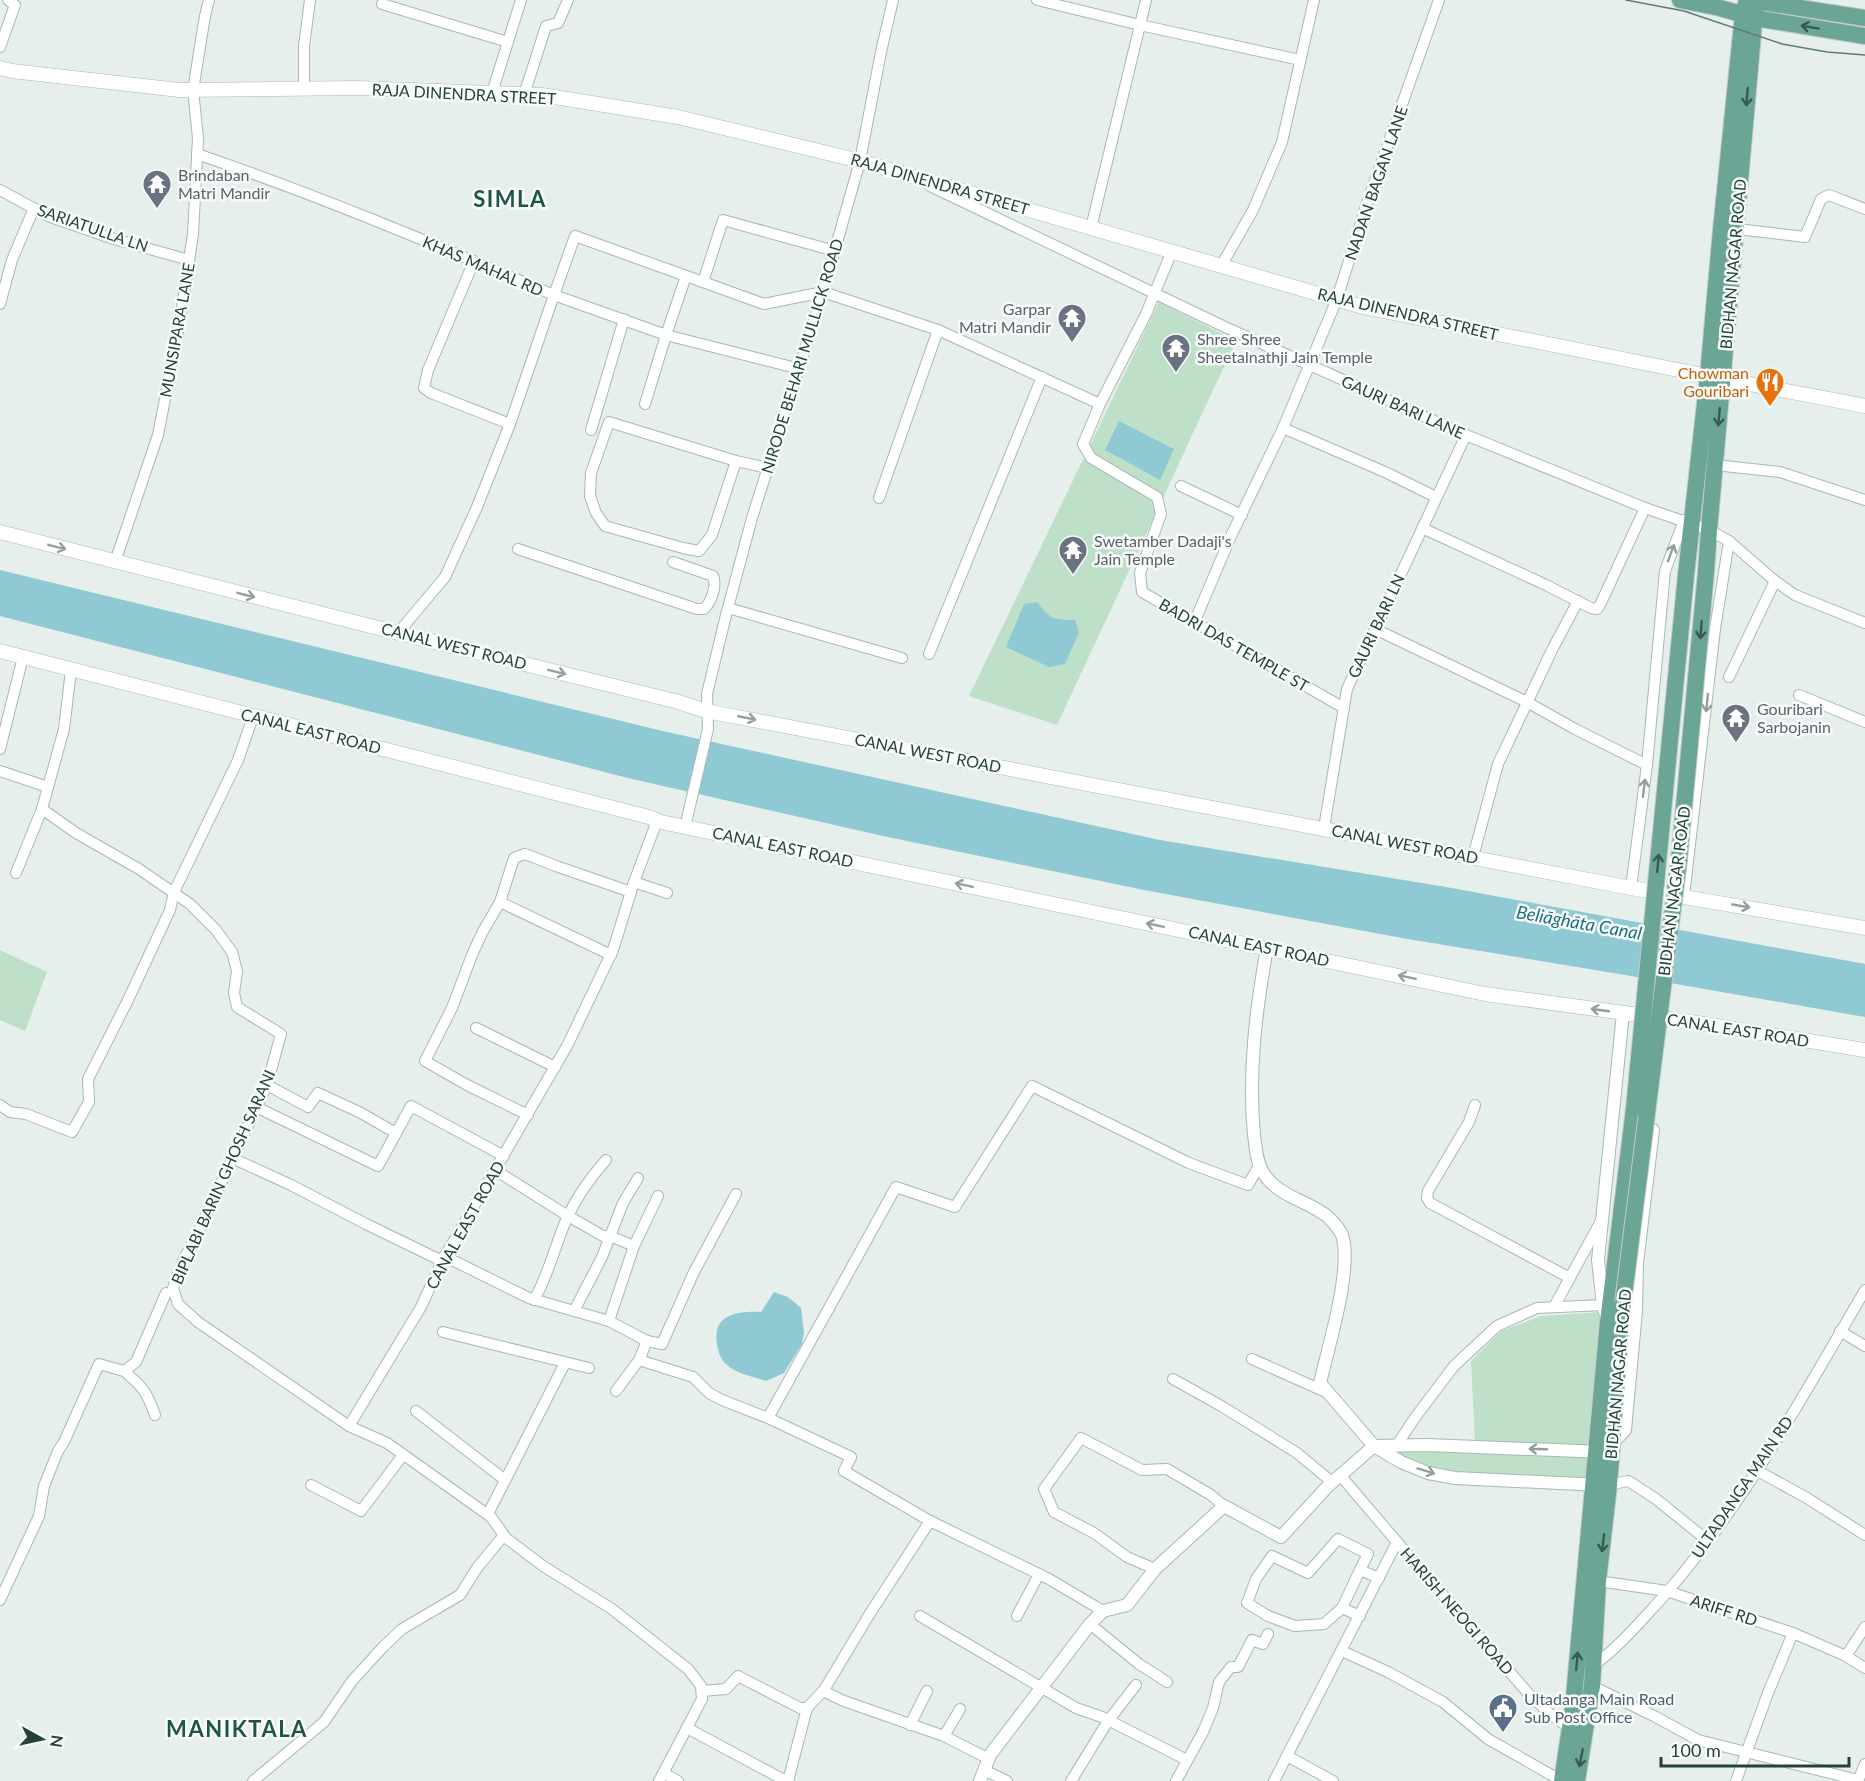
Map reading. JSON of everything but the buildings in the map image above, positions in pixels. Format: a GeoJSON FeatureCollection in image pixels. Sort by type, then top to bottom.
{"type":"FeatureCollection","features":[{"type":"Feature","properties":{"kind":"main road"},"geometry":{"type":"LineString","coordinates":[[1680,0],[1865,18]]}},
{"type":"Feature","properties":{"kind":"main road"},"geometry":{"type":"LineString","coordinates":[[1751,6],[1865,36]]}},
{"type":"Feature","properties":{"kind":"main road"},"geometry":{"type":"LineString","coordinates":[[1715,377],[1722,219],[1751,6]]}},
{"type":"Feature","properties":{"kind":"main road","name":"BIDHAN NAGAR ROAD"},"geometry":{"type":"LineString","coordinates":[[1562,1781],[1606,1449],[1612,1303],[1634,1109],[1686,575],[1688,521],[1715,377],[1737,229],[1751,6]]}},
{"type":"Feature","properties":{"kind":"main road","name":"RAJA DINENDRA STREET"},"geometry":{"type":"LineString","coordinates":[[0,68],[179,90],[358,88],[542,95],[678,117],[861,161],[1375,309],[1865,405]]}},
{"type":"Feature","properties":{"kind":"main road","name":"BIDHAN NAGAR ROAD"},"geometry":{"type":"LineString","coordinates":[[1606,1449],[1608,1322],[1679,860],[1715,465],[1715,377]]}},
{"type":"Feature","properties":{"kind":"main road","name":"CANAL WEST ROAD"},"geometry":{"type":"LineString","coordinates":[[0,532],[398,633],[675,700],[706,711],[1631,888],[1865,928]]}},
{"type":"Feature","properties":{"kind":"main road","name":"CANAL EAST ROAD"},"geometry":{"type":"LineString","coordinates":[[0,651],[685,827],[1485,993],[1865,1050]]}},
{"type":"Feature","properties":{"kind":"main road","name":"BIDHAN NAGAR ROAD"},"geometry":{"type":"LineString","coordinates":[[1577,1781],[1594,1665],[1601,1485]]}},
{"type":"Feature","properties":{"kind":"street"},"geometry":{"type":"LineString","coordinates":[[0,47],[15,4],[8,0]]}},
{"type":"Feature","properties":{"kind":"street","name":"MUNSIPARA LANE"},"geometry":{"type":"LineString","coordinates":[[115,562],[158,435],[180,321],[193,234],[198,138],[193,90],[209,0]]}},
{"type":"Feature","properties":{"kind":"street"},"geometry":{"type":"LineString","coordinates":[[304,89],[304,46],[310,0]]}},
{"type":"Feature","properties":{"kind":"street"},"geometry":{"type":"LineString","coordinates":[[492,93],[521,0]]}},
{"type":"Feature","properties":{"kind":"street"},"geometry":{"type":"LineString","coordinates":[[524,94],[546,26],[558,23],[568,0]]}},
{"type":"Feature","properties":{"kind":"street","name":"NIRODE BEHARI MULLICK ROAD"},"geometry":{"type":"LineString","coordinates":[[685,827],[708,729],[707,694],[727,611],[767,471],[824,292],[861,161],[893,0]]}},
{"type":"Feature","properties":{"kind":"street"},"geometry":{"type":"LineString","coordinates":[[1037,0],[1300,60]]}},
{"type":"Feature","properties":{"kind":"street"},"geometry":{"type":"LineString","coordinates":[[1091,228],[1146,0]]}},
{"type":"Feature","properties":{"kind":"street"},"geometry":{"type":"LineString","coordinates":[[1221,266],[1253,210],[1282,142],[1314,0]]}},
{"type":"Feature","properties":{"kind":"street","name":"NADAN BAGAN LANE"},"geometry":{"type":"LineString","coordinates":[[1194,623],[1283,428],[1337,299],[1366,206],[1439,0]]}},
{"type":"Feature","properties":{"kind":"street"},"geometry":{"type":"LineString","coordinates":[[382,4],[508,42]]}},
{"type":"Feature","properties":{"kind":"street","name":"KHAS MAHAL RD"},"geometry":{"type":"LineString","coordinates":[[197,154],[258,175],[474,261],[554,296],[510,424],[477,507],[445,577],[398,633]]}},
{"type":"Feature","properties":{"kind":"street","name":"GAURI BARI LANE"},"geometry":{"type":"LineString","coordinates":[[905,174],[1155,294],[1466,435],[1645,508],[1688,521],[1708,530],[1729,541],[1795,595],[1865,623]]}},
{"type":"Feature","properties":{"kind":"street","name":"SARIATULLA LN"},"geometry":{"type":"LineString","coordinates":[[0,190],[48,216],[189,260]]}},
{"type":"Feature","properties":{"kind":"street"},"geometry":{"type":"LineString","coordinates":[[1737,229],[1805,237],[1821,199],[1829,195],[1865,209]]}},
{"type":"Feature","properties":{"kind":"street"},"geometry":{"type":"LineString","coordinates":[[0,304],[12,260],[34,208]]}},
{"type":"Feature","properties":{"kind":"street"},"geometry":{"type":"LineString","coordinates":[[703,282],[723,220],[835,251]]}},
{"type":"Feature","properties":{"kind":"street"},"geometry":{"type":"LineString","coordinates":[[800,369],[666,335],[554,296],[575,236],[764,304],[824,292],[938,330],[1100,404],[1155,294],[1172,251]]}},
{"type":"Feature","properties":{"kind":"street"},"geometry":{"type":"LineString","coordinates":[[474,261],[425,380],[424,388],[431,393],[510,424]]}},
{"type":"Feature","properties":{"kind":"street"},"geometry":{"type":"LineString","coordinates":[[645,405],[686,276]]}},
{"type":"Feature","properties":{"kind":"street"},"geometry":{"type":"LineString","coordinates":[[591,430],[624,320]]}},
{"type":"Feature","properties":{"kind":"street"},"geometry":{"type":"LineString","coordinates":[[879,498],[938,330]]}},
{"type":"Feature","properties":{"kind":"street"},"geometry":{"type":"LineString","coordinates":[[929,654],[1042,377]]}},
{"type":"Feature","properties":{"kind":"street","name":"BADRI DAS TEMPLE ST"},"geometry":{"type":"LineString","coordinates":[[1100,404],[1083,444],[1091,458],[1157,497],[1161,514],[1140,573],[1143,592],[1344,708]]}},
{"type":"Feature","properties":{"kind":"street"},"geometry":{"type":"LineString","coordinates":[[736,461],[712,535],[699,551],[605,526],[596,513],[590,496],[591,473],[609,422],[753,466],[758,472],[767,471]]}},
{"type":"Feature","properties":{"kind":"street"},"geometry":{"type":"LineString","coordinates":[[1283,428],[1385,472],[1436,497]]}},
{"type":"Feature","properties":{"kind":"street","name":"GAURI BARI LN"},"geometry":{"type":"LineString","coordinates":[[1324,828],[1347,689],[1466,435]]}},
{"type":"Feature","properties":{"kind":"street"},"geometry":{"type":"LineString","coordinates":[[1715,465],[1780,472],[1865,500]]}},
{"type":"Feature","properties":{"kind":"street"},"geometry":{"type":"LineString","coordinates":[[1181,486],[1242,515]]}},
{"type":"Feature","properties":{"kind":"street"},"geometry":{"type":"LineString","coordinates":[[1422,528],[1597,609],[1645,508]]}},
{"type":"Feature","properties":{"kind":"street"},"geometry":{"type":"LineString","coordinates":[[1631,888],[1647,765],[1665,571],[1688,521]]}},
{"type":"Feature","properties":{"kind":"street"},"geometry":{"type":"LineString","coordinates":[[1684,896],[1715,629],[1729,541]]}},
{"type":"Feature","properties":{"kind":"street"},"geometry":{"type":"LineString","coordinates":[[518,549],[698,609],[727,611],[902,658]]}},
{"type":"Feature","properties":{"kind":"street"},"geometry":{"type":"LineString","coordinates":[[673,562],[713,576],[716,582],[733,588]]}},
{"type":"Feature","properties":{"kind":"street"},"geometry":{"type":"LineString","coordinates":[[1729,677],[1775,580]]}},
{"type":"Feature","properties":{"kind":"street"},"geometry":{"type":"LineString","coordinates":[[704,609],[708,605],[716,582]]}},
{"type":"Feature","properties":{"kind":"street"},"geometry":{"type":"LineString","coordinates":[[1473,857],[1498,764],[1578,601]]}},
{"type":"Feature","properties":{"kind":"street"},"geometry":{"type":"LineString","coordinates":[[1375,629],[1527,702],[1647,765]]}},
{"type":"Feature","properties":{"kind":"street"},"geometry":{"type":"LineString","coordinates":[[0,749],[23,657]]}},
{"type":"Feature","properties":{"kind":"street"},"geometry":{"type":"LineString","coordinates":[[16,873],[42,809],[64,729],[70,670]]}},
{"type":"Feature","properties":{"kind":"street"},"geometry":{"type":"LineString","coordinates":[[1799,694],[1865,723]]}},
{"type":"Feature","properties":{"kind":"street"},"geometry":{"type":"LineString","coordinates":[[0,1105],[10,1112],[26,1114],[72,1132],[89,1102],[87,1079],[128,1000],[170,910],[174,892],[238,760],[253,717]]}},
{"type":"Feature","properties":{"kind":"street"},"geometry":{"type":"LineString","coordinates":[[0,771],[48,787]]}},
{"type":"Feature","properties":{"kind":"street","name":"BIPLABI BARIN GHOSH SARANI"},"geometry":{"type":"LineString","coordinates":[[42,809],[76,833],[139,869],[190,904],[216,930],[232,952],[237,971],[234,993],[237,1007],[281,1034],[267,1085],[183,1261],[173,1288],[178,1304],[198,1322],[349,1426],[387,1443],[488,1514],[504,1535],[543,1566],[612,1609],[688,1669],[701,1686],[702,1691]]}},
{"type":"Feature","properties":{"kind":"street","name":"CANAL EAST ROAD"},"geometry":{"type":"LineString","coordinates":[[349,1426],[421,1307],[443,1259],[567,1046],[611,955],[632,887],[657,821]]}},
{"type":"Feature","properties":{"kind":"street"},"geometry":{"type":"LineString","coordinates":[[528,1115],[425,1061],[452,1008],[482,933],[500,902],[514,858],[525,854],[556,867],[632,887],[667,893]]}},
{"type":"Feature","properties":{"kind":"street"},"geometry":{"type":"LineString","coordinates":[[500,902],[611,955]]}},
{"type":"Feature","properties":{"kind":"street"},"geometry":{"type":"LineString","coordinates":[[1267,948],[1256,1025],[1251,1102],[1256,1154],[1263,1174],[1281,1191],[1328,1217],[1342,1233],[1345,1259],[1339,1302],[1320,1383],[1374,1446],[1401,1462],[1428,1473],[1455,1478],[1601,1485],[1628,1481],[1656,1499],[1708,1541]]}},
{"type":"Feature","properties":{"kind":"street"},"geometry":{"type":"LineString","coordinates":[[1397,1445],[1454,1366],[1497,1326],[1537,1308],[1612,1303],[1598,1260],[1623,1013]]}},
{"type":"Feature","properties":{"kind":"street"},"geometry":{"type":"LineString","coordinates":[[1155,1569],[1127,1557],[1094,1533],[1053,1512],[1044,1489],[1081,1438],[1142,1470],[1167,1469],[1211,1495],[1224,1506],[1281,1537],[1336,1479],[1374,1446],[1606,1449],[1625,1430],[1638,1263],[1667,1019]]}},
{"type":"Feature","properties":{"kind":"street"},"geometry":{"type":"LineString","coordinates":[[476,1028],[555,1067]]}},
{"type":"Feature","properties":{"kind":"street"},"geometry":{"type":"LineString","coordinates":[[267,1085],[308,1107],[318,1093],[361,1113],[396,1133]]}},
{"type":"Feature","properties":{"kind":"street"},"geometry":{"type":"LineString","coordinates":[[768,1418],[896,1187],[955,1207],[1032,1086],[1189,1163],[1248,1185],[1260,1164]]}},
{"type":"Feature","properties":{"kind":"street"},"geometry":{"type":"LineString","coordinates":[[1475,1105],[1469,1122],[1428,1191],[1427,1198],[1430,1203],[1570,1278]]}},
{"type":"Feature","properties":{"kind":"street"},"geometry":{"type":"LineString","coordinates":[[256,1107],[378,1166],[411,1106],[504,1156]]}},
{"type":"Feature","properties":{"kind":"street"},"geometry":{"type":"LineString","coordinates":[[232,1158],[291,1185],[366,1224],[534,1300],[609,1321],[647,1341],[662,1344],[694,1272],[736,1194]]}},
{"type":"Feature","properties":{"kind":"street"},"geometry":{"type":"LineString","coordinates":[[534,1300],[541,1288],[568,1216],[586,1182],[606,1160]]}},
{"type":"Feature","properties":{"kind":"street"},"geometry":{"type":"LineString","coordinates":[[495,1170],[603,1236],[610,1236],[634,1246]]}},
{"type":"Feature","properties":{"kind":"street"},"geometry":{"type":"LineString","coordinates":[[574,1311],[602,1257],[623,1203],[638,1178]]}},
{"type":"Feature","properties":{"kind":"street"},"geometry":{"type":"LineString","coordinates":[[609,1321],[634,1246],[658,1196]]}},
{"type":"Feature","properties":{"kind":"street"},"geometry":{"type":"LineString","coordinates":[[1554,1307],[1602,1219]]}},
{"type":"Feature","properties":{"kind":"street","name":"ULTADANGA MAIN RD"},"geometry":{"type":"LineString","coordinates":[[1594,1665],[1612,1652],[1667,1591],[1729,1513],[1865,1290]]}},
{"type":"Feature","properties":{"kind":"street"},"geometry":{"type":"LineString","coordinates":[[124,1371],[136,1362],[166,1293]]}},
{"type":"Feature","properties":{"kind":"street"},"geometry":{"type":"LineString","coordinates":[[1840,1331],[1865,1346]]}},
{"type":"Feature","properties":{"kind":"street"},"geometry":{"type":"LineString","coordinates":[[443,1332],[589,1368]]}},
{"type":"Feature","properties":{"kind":"street"},"geometry":{"type":"LineString","coordinates":[[616,1391],[639,1360],[647,1341]]}},
{"type":"Feature","properties":{"kind":"street"},"geometry":{"type":"LineString","coordinates":[[1252,1359],[1329,1394]]}},
{"type":"Feature","properties":{"kind":"street"},"geometry":{"type":"LineString","coordinates":[[639,1360],[693,1377],[709,1393],[722,1400],[768,1418],[851,1457],[844,1471],[930,1521],[1039,1574],[1103,1611]]}},
{"type":"Feature","properties":{"kind":"street"},"geometry":{"type":"LineString","coordinates":[[488,1514],[565,1363]]}},
{"type":"Feature","properties":{"kind":"street"},"geometry":{"type":"LineString","coordinates":[[0,1600],[39,1516],[44,1486],[58,1450],[64,1442],[99,1364],[124,1371],[141,1385],[148,1395],[154,1415]]}},
{"type":"Feature","properties":{"kind":"street","name":"HARISH NEOGI ROAD"},"geometry":{"type":"LineString","coordinates":[[1173,1379],[1223,1407],[1336,1479],[1396,1542],[1528,1693],[1551,1715],[1570,1728]]}},
{"type":"Feature","properties":{"kind":"street"},"geometry":{"type":"LineString","coordinates":[[416,1411],[505,1480]]}},
{"type":"Feature","properties":{"kind":"street"},"geometry":{"type":"LineString","coordinates":[[311,1485],[361,1511],[403,1455]]}},
{"type":"Feature","properties":{"kind":"street"},"geometry":{"type":"LineString","coordinates":[[1756,1470],[1807,1498],[1865,1535]]}},
{"type":"Feature","properties":{"kind":"street"},"geometry":{"type":"LineString","coordinates":[[984,1770],[1090,1624],[1103,1611],[1127,1605],[1155,1569],[1224,1506]]}},
{"type":"Feature","properties":{"kind":"street"},"geometry":{"type":"LineString","coordinates":[[687,1728],[787,1781],[807,1708],[823,1691],[930,1521]]}},
{"type":"Feature","properties":{"kind":"street"},"geometry":{"type":"LineString","coordinates":[[253,1781],[324,1722],[352,1681],[402,1629],[460,1596],[477,1568],[504,1535]]}},
{"type":"Feature","properties":{"kind":"street"},"geometry":{"type":"LineString","coordinates":[[1338,1539],[1368,1554],[1342,1608],[1324,1624],[1295,1626],[1268,1616],[1247,1603],[1256,1579],[1272,1556],[1308,1573],[1338,1539]]}},
{"type":"Feature","properties":{"kind":"street"},"geometry":{"type":"LineString","coordinates":[[1274,1781],[1396,1542]]}},
{"type":"Feature","properties":{"kind":"street"},"geometry":{"type":"LineString","coordinates":[[1360,1570],[1379,1578]]}},
{"type":"Feature","properties":{"kind":"street"},"geometry":{"type":"LineString","coordinates":[[1017,1616],[1039,1574]]}},
{"type":"Feature","properties":{"kind":"street","name":"ARIFF RD"},"geometry":{"type":"LineString","coordinates":[[1598,1581],[1667,1591],[1793,1633],[1846,1656],[1865,1668]]}},
{"type":"Feature","properties":{"kind":"street"},"geometry":{"type":"LineString","coordinates":[[1342,1608],[1360,1616]]}},
{"type":"Feature","properties":{"kind":"street"},"geometry":{"type":"LineString","coordinates":[[920,1616],[1077,1708],[1187,1760]]}},
{"type":"Feature","properties":{"kind":"street"},"geometry":{"type":"LineString","coordinates":[[1090,1624],[1139,1664],[1167,1682]]}},
{"type":"Feature","properties":{"kind":"street"},"geometry":{"type":"LineString","coordinates":[[1846,1656],[1865,1627]]}},
{"type":"Feature","properties":{"kind":"street"},"geometry":{"type":"LineString","coordinates":[[1736,1781],[1793,1633]]}},
{"type":"Feature","properties":{"kind":"street"},"geometry":{"type":"LineString","coordinates":[[1176,1781],[1203,1732],[1213,1708],[1219,1682],[1231,1667],[1238,1667],[1252,1640],[1263,1644],[1268,1634]]}},
{"type":"Feature","properties":{"kind":"street"},"geometry":{"type":"LineString","coordinates":[[1342,1651],[1388,1672],[1443,1702],[1488,1739],[1562,1781]]}},
{"type":"Feature","properties":{"kind":"street"},"geometry":{"type":"LineString","coordinates":[[678,1781],[661,1777],[702,1699],[702,1691],[726,1689],[738,1676],[800,1708],[807,1708]]}},
{"type":"Feature","properties":{"kind":"street"},"geometry":{"type":"LineString","coordinates":[[1071,1781],[1108,1721],[1136,1685]]}},
{"type":"Feature","properties":{"kind":"street"},"geometry":{"type":"LineString","coordinates":[[1592,1686],[1698,1740],[1746,1754],[1858,1781],[1865,1764]]}},
{"type":"Feature","properties":{"kind":"street"},"geometry":{"type":"LineString","coordinates":[[823,1691],[944,1736],[984,1770],[1007,1781]]}},
{"type":"Feature","properties":{"kind":"street"},"geometry":{"type":"LineString","coordinates":[[910,1725],[927,1691]]}},
{"type":"Feature","properties":{"kind":"street"},"geometry":{"type":"LineString","coordinates":[[944,1736],[960,1709]]}},
{"type":"Feature","properties":{"kind":"street"},"geometry":{"type":"LineString","coordinates":[[1287,1756],[1333,1781]]}},
{"type":"Feature","properties":{"kind":"green space"},"geometry":{"type":"Polygon","coordinates":[[[1159,302],[1236,341],[1057,725],[969,696],[1159,302]]]}},
{"type":"Feature","properties":{"kind":"green space"},"geometry":{"type":"Polygon","coordinates":[[[0,950],[47,972],[25,1031],[0,1020],[0,950]]]}},
{"type":"Feature","properties":{"kind":"green space"},"geometry":{"type":"Polygon","coordinates":[[[1601,1312],[1595,1448],[1475,1444],[1471,1361],[1501,1331],[1541,1316],[1601,1312]]]}},
{"type":"Feature","properties":{"kind":"green space"},"geometry":{"type":"Polygon","coordinates":[[[1385,1450],[1595,1457],[1594,1482],[1467,1477],[1434,1470],[1385,1450]]]}},
{"type":"Feature","properties":{"kind":"water"},"geometry":{"type":"Polygon","coordinates":[[[1119,421],[1174,449],[1160,480],[1105,450],[1119,421]]]}},
{"type":"Feature","properties":{"kind":"water","name":"Beliāghāta Canal"},"geometry":{"type":"Polygon","coordinates":[[[0,570],[667,732],[1160,840],[1446,887],[1865,964],[1865,1017],[1402,938],[1144,890],[883,836],[628,778],[0,616],[0,570]]]}},
{"type":"Feature","properties":{"kind":"water"},"geometry":{"type":"Polygon","coordinates":[[[1037,602],[1045,612],[1053,617],[1075,620],[1079,632],[1065,664],[1049,667],[1006,647],[1024,604],[1037,602]]]}},
{"type":"Feature","properties":{"kind":"water"},"geometry":{"type":"Polygon","coordinates":[[[774,1292],[788,1297],[801,1308],[804,1332],[802,1344],[784,1373],[766,1381],[741,1373],[727,1365],[719,1353],[717,1334],[719,1326],[728,1316],[744,1312],[761,1312],[774,1292]]]}},
{"type":"Feature","properties":{"kind":"tram line"},"geometry":{"type":"LineString","coordinates":[[1626,0],[1684,11],[1782,44],[1827,52],[1865,55]]}},
{"type":"Feature","properties":{"kind":"place","name":"Brindaban Matri Mandir"},"geometry":{"type":"Point","coordinates":[157,210]}},
{"type":"Feature","properties":{"kind":"place","name":"Garpar Matri Mandir"},"geometry":{"type":"Point","coordinates":[1072,344]}},
{"type":"Feature","properties":{"kind":"place","name":"Shree Shree Sheetalnathji Jain Temple"},"geometry":{"type":"Point","coordinates":[1176,374]}},
{"type":"Feature","properties":{"kind":"place","name":"Chowman Gouribari"},"geometry":{"type":"Point","coordinates":[1770,408]}},
{"type":"Feature","properties":{"kind":"place","name":"Swetamber Dadaji's Jain Temple"},"geometry":{"type":"Point","coordinates":[1073,576]}},
{"type":"Feature","properties":{"kind":"place","name":"Gouribari Sarbojanin"},"geometry":{"type":"Point","coordinates":[1736,744]}},
{"type":"Feature","properties":{"kind":"place","name":"Ultadanga Main Road Sub Post Office"},"geometry":{"type":"Point","coordinates":[1503,1734]}},
{"type":"Feature","properties":{"kind":"district","name":"SIMLA"},"geometry":{"type":"Point","coordinates":[510,199]}},
{"type":"Feature","properties":{"kind":"district","name":"MANIKTALA"},"geometry":{"type":"Point","coordinates":[237,1729]}}]}
